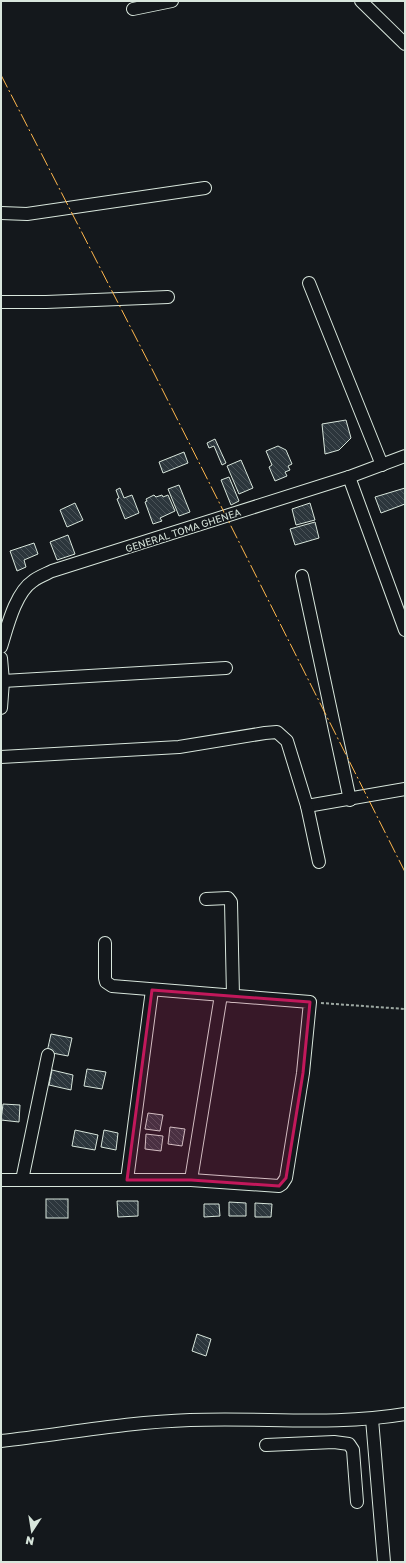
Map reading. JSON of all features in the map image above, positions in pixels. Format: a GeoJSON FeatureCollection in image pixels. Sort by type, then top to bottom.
{"type":"FeatureCollection","features":[{"type":"Feature","properties":{"kind":"street"},"geometry":{"type":"LineString","coordinates":[[133,9],[172,1]]}},
{"type":"Feature","properties":{"kind":"street"},"geometry":{"type":"LineString","coordinates":[[361,1],[405,44]]}},
{"type":"Feature","properties":{"kind":"street"},"geometry":{"type":"LineString","coordinates":[[1,213],[27,214],[205,188]]}},
{"type":"Feature","properties":{"kind":"street"},"geometry":{"type":"LineString","coordinates":[[309,283],[382,465]]}},
{"type":"Feature","properties":{"kind":"street"},"geometry":{"type":"LineString","coordinates":[[1,302],[46,302],[168,297]]}},
{"type":"Feature","properties":{"kind":"street","name":"GENERAL TOMA GHENEA"},"geometry":{"type":"LineString","coordinates":[[1,647],[10,616],[18,601],[32,581],[52,571],[349,477],[405,456]]}},
{"type":"Feature","properties":{"kind":"street"},"geometry":{"type":"LineString","coordinates":[[349,477],[405,630]]}},
{"type":"Feature","properties":{"kind":"street"},"geometry":{"type":"LineString","coordinates":[[302,576],[350,800]]}},
{"type":"Feature","properties":{"kind":"street"},"geometry":{"type":"LineString","coordinates":[[1,658],[1,708]]}},
{"type":"Feature","properties":{"kind":"street"},"geometry":{"type":"LineString","coordinates":[[2,681],[226,668]]}},
{"type":"Feature","properties":{"kind":"street"},"geometry":{"type":"LineString","coordinates":[[1,757],[179,747],[277,732],[287,741],[307,806],[319,862]]}},
{"type":"Feature","properties":{"kind":"street"},"geometry":{"type":"LineString","coordinates":[[307,806],[350,800],[405,789]]}},
{"type":"Feature","properties":{"kind":"street"},"geometry":{"type":"LineString","coordinates":[[191,1180],[227,995],[231,902],[228,898],[206,899]]}},
{"type":"Feature","properties":{"kind":"street"},"geometry":{"type":"LineString","coordinates":[[1,1180],[191,1180],[282,1184],[286,1178],[303,1073],[310,1002],[152,990],[108,985],[105,978],[105,943]]}},
{"type":"Feature","properties":{"kind":"street"},"geometry":{"type":"LineString","coordinates":[[127,1180],[152,990]]}},
{"type":"Feature","properties":{"kind":"street"},"geometry":{"type":"LineString","coordinates":[[22,1180],[48,1054]]}},
{"type":"Feature","properties":{"kind":"street"},"geometry":{"type":"LineString","coordinates":[[1,1441],[114,1426],[190,1420],[334,1421],[405,1414]]}},
{"type":"Feature","properties":{"kind":"street"},"geometry":{"type":"LineString","coordinates":[[372,1418],[384,1562]]}},
{"type":"Feature","properties":{"kind":"street"},"geometry":{"type":"LineString","coordinates":[[334,1421],[334,1442]]}},
{"type":"Feature","properties":{"kind":"street"},"geometry":{"type":"LineString","coordinates":[[266,1445],[344,1442],[353,1450],[357,1502]]}},
{"type":"Feature","properties":{"kind":"path"},"geometry":{"type":"LineString","coordinates":[[310,1002],[405,1009]]}},
{"type":"Feature","properties":{"kind":"highlighted area"},"geometry":{"type":"Polygon","coordinates":[[[152,990],[310,1002],[303,1073],[286,1178],[279,1186],[191,1180],[127,1180],[152,990]]]}},
{"type":"Feature","properties":{"kind":"building"},"geometry":{"type":"Polygon","coordinates":[[[346,420],[351,438],[339,450],[325,454],[322,424],[346,420]]]}},
{"type":"Feature","properties":{"kind":"building"},"geometry":{"type":"Polygon","coordinates":[[[215,439],[226,463],[222,465],[214,446],[209,448],[207,443],[215,439]]]}},
{"type":"Feature","properties":{"kind":"building"},"geometry":{"type":"Polygon","coordinates":[[[278,446],[286,450],[292,464],[288,466],[290,470],[285,472],[287,476],[275,481],[269,467],[272,465],[266,451],[278,446]]]}},
{"type":"Feature","properties":{"kind":"building"},"geometry":{"type":"Polygon","coordinates":[[[184,452],[188,463],[163,473],[159,462],[184,452]]]}},
{"type":"Feature","properties":{"kind":"building"},"geometry":{"type":"Polygon","coordinates":[[[241,460],[253,488],[239,494],[227,466],[241,460]]]}},
{"type":"Feature","properties":{"kind":"building"},"geometry":{"type":"Polygon","coordinates":[[[229,477],[239,501],[231,505],[221,480],[229,477]]]}},
{"type":"Feature","properties":{"kind":"building"},"geometry":{"type":"Polygon","coordinates":[[[179,485],[190,512],[179,516],[168,489],[179,485]]]}},
{"type":"Feature","properties":{"kind":"building"},"geometry":{"type":"Polygon","coordinates":[[[120,488],[124,498],[132,495],[139,513],[125,519],[117,499],[119,498],[116,490],[120,488]]]}},
{"type":"Feature","properties":{"kind":"building"},"geometry":{"type":"Polygon","coordinates":[[[405,488],[405,504],[381,513],[375,497],[405,488]]]}},
{"type":"Feature","properties":{"kind":"building"},"geometry":{"type":"Polygon","coordinates":[[[154,495],[156,497],[162,495],[163,497],[168,495],[175,511],[160,518],[162,521],[153,524],[145,502],[147,501],[146,499],[154,495]]]}},
{"type":"Feature","properties":{"kind":"building"},"geometry":{"type":"Polygon","coordinates":[[[75,503],[83,520],[67,527],[60,510],[75,503]]]}},
{"type":"Feature","properties":{"kind":"building"},"geometry":{"type":"Polygon","coordinates":[[[310,503],[315,520],[296,525],[292,509],[310,503]]]}},
{"type":"Feature","properties":{"kind":"building"},"geometry":{"type":"Polygon","coordinates":[[[315,522],[319,538],[295,545],[290,529],[315,522]]]}},
{"type":"Feature","properties":{"kind":"building"},"geometry":{"type":"Polygon","coordinates":[[[68,535],[75,554],[57,560],[50,542],[68,535]]]}},
{"type":"Feature","properties":{"kind":"building"},"geometry":{"type":"Polygon","coordinates":[[[34,543],[38,554],[24,560],[26,567],[17,571],[10,551],[34,543]]]}},
{"type":"Feature","properties":{"kind":"building"},"geometry":{"type":"Polygon","coordinates":[[[51,1034],[72,1038],[68,1056],[47,1052],[51,1034]]]}},
{"type":"Feature","properties":{"kind":"building"},"geometry":{"type":"Polygon","coordinates":[[[87,1069],[106,1072],[102,1089],[84,1086],[87,1069]]]}},
{"type":"Feature","properties":{"kind":"building"},"geometry":{"type":"Polygon","coordinates":[[[52,1070],[73,1075],[71,1090],[49,1085],[52,1070]]]}},
{"type":"Feature","properties":{"kind":"building"},"geometry":{"type":"Polygon","coordinates":[[[3,1104],[20,1105],[19,1122],[1,1120],[3,1104]]]}},
{"type":"Feature","properties":{"kind":"building"},"geometry":{"type":"Polygon","coordinates":[[[148,1113],[163,1115],[160,1131],[145,1129],[148,1113]]]}},
{"type":"Feature","properties":{"kind":"building"},"geometry":{"type":"Polygon","coordinates":[[[170,1127],[185,1129],[182,1146],[168,1144],[170,1127]]]}},
{"type":"Feature","properties":{"kind":"building"},"geometry":{"type":"Polygon","coordinates":[[[75,1130],[98,1135],[95,1150],[72,1146],[75,1130]]]}},
{"type":"Feature","properties":{"kind":"building"},"geometry":{"type":"Polygon","coordinates":[[[104,1130],[118,1133],[116,1150],[101,1147],[104,1130]]]}},
{"type":"Feature","properties":{"kind":"building"},"geometry":{"type":"Polygon","coordinates":[[[146,1134],[163,1136],[161,1151],[145,1149],[146,1134]]]}},
{"type":"Feature","properties":{"kind":"building"},"geometry":{"type":"Polygon","coordinates":[[[46,1199],[68,1199],[68,1218],[46,1218],[46,1199]]]}},
{"type":"Feature","properties":{"kind":"building"},"geometry":{"type":"Polygon","coordinates":[[[117,1201],[138,1201],[138,1216],[118,1217],[117,1201]]]}},
{"type":"Feature","properties":{"kind":"building"},"geometry":{"type":"Polygon","coordinates":[[[229,1202],[246,1203],[246,1216],[229,1216],[229,1202]]]}},
{"type":"Feature","properties":{"kind":"building"},"geometry":{"type":"Polygon","coordinates":[[[255,1203],[272,1204],[271,1217],[255,1217],[255,1203]]]}},
{"type":"Feature","properties":{"kind":"building"},"geometry":{"type":"Polygon","coordinates":[[[204,1204],[219,1204],[220,1216],[204,1217],[204,1204]]]}},
{"type":"Feature","properties":{"kind":"building"},"geometry":{"type":"Polygon","coordinates":[[[197,1334],[211,1339],[206,1356],[192,1351],[197,1334]]]}},
{"type":"Feature","properties":{"kind":"power"},"geometry":{"type":"LineString","coordinates":[[1,75],[152,369],[405,872]]}}]}
